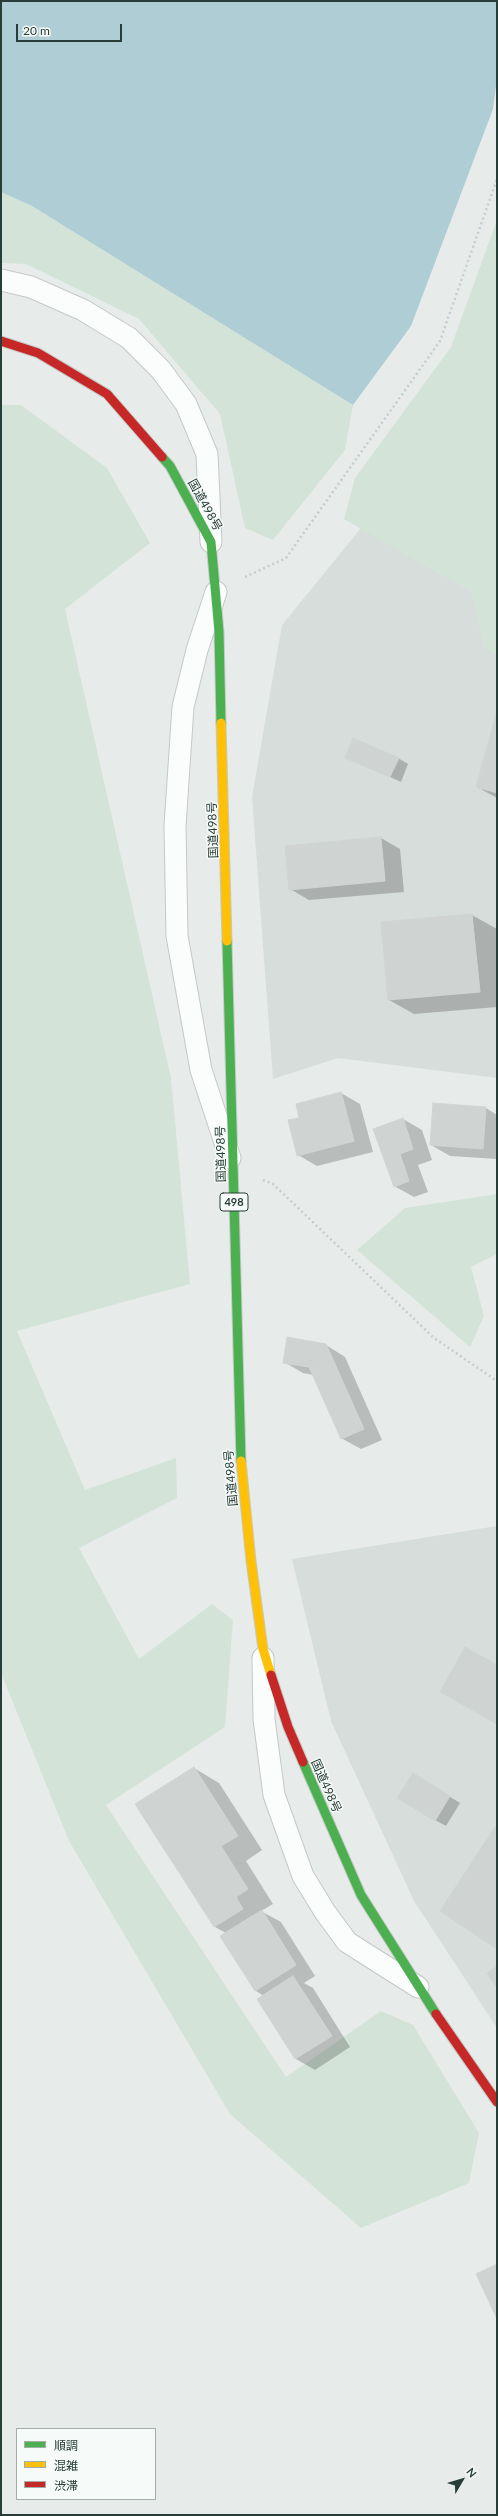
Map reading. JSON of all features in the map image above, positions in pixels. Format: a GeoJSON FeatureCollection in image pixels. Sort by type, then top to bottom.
{"type":"FeatureCollection","features":[{"type":"Feature","properties":{"kind":"highway","name":"国道498号"},"geometry":{"type":"LineString","coordinates":[[1,341],[38,353],[107,394],[170,466],[211,542],[217,590],[241,1457],[263,1649],[288,1727],[361,1895],[418,1986],[497,2102]]}},
{"type":"Feature","properties":{"kind":"lane"},"geometry":{"type":"LineString","coordinates":[[1,280],[31,287],[83,310],[129,338],[161,370],[186,404],[207,454],[211,542]]}},
{"type":"Feature","properties":{"kind":"lane"},"geometry":{"type":"LineString","coordinates":[[217,590],[197,650],[183,707],[175,826],[177,936],[201,1070],[233,1168]]}},
{"type":"Feature","properties":{"kind":"lane"},"geometry":{"type":"LineString","coordinates":[[263,1649],[264,1719],[274,1795],[303,1876],[325,1912],[347,1942],[418,1986]]}},
{"type":"Feature","properties":{"kind":"path"},"geometry":{"type":"LineString","coordinates":[[217,590],[286,558],[440,342],[497,179]]}},
{"type":"Feature","properties":{"kind":"path"},"geometry":{"type":"LineString","coordinates":[[233,1168],[273,1184],[434,1338],[497,1381]]}},
{"type":"Feature","properties":{"kind":"shaded area"},"geometry":{"type":"Polygon","coordinates":[[[361,528],[472,592],[484,646],[497,655],[497,1078],[338,1058],[273,1079],[252,797],[282,625],[361,528]]]}},
{"type":"Feature","properties":{"kind":"shaded area"},"geometry":{"type":"Polygon","coordinates":[[[497,1526],[497,2028],[414,1901],[331,1721],[292,1559],[497,1526]]]}},
{"type":"Feature","properties":{"kind":"green space"},"geometry":{"type":"Polygon","coordinates":[[[1,192],[32,206],[353,405],[345,450],[273,540],[245,528],[220,414],[139,319],[26,264],[1,263],[1,192]]]}},
{"type":"Feature","properties":{"kind":"green space"},"geometry":{"type":"Polygon","coordinates":[[[497,220],[497,655],[484,647],[472,592],[344,519],[355,478],[451,347],[497,220]]]}},
{"type":"Feature","properties":{"kind":"green space"},"geometry":{"type":"Polygon","coordinates":[[[1,405],[21,405],[107,468],[150,543],[65,609],[171,1078],[190,1284],[17,1331],[85,1490],[176,1458],[177,1498],[79,1548],[139,1659],[212,1604],[233,1620],[225,1727],[106,1805],[286,2077],[381,2011],[413,2025],[479,2133],[469,2183],[361,2228],[230,2114],[69,1841],[1,1673],[1,405]]]}},
{"type":"Feature","properties":{"kind":"green space"},"geometry":{"type":"Polygon","coordinates":[[[497,1194],[497,1254],[471,1267],[484,1316],[470,1347],[357,1250],[405,1208],[497,1194]]]}},
{"type":"Feature","properties":{"kind":"water"},"geometry":{"type":"Polygon","coordinates":[[[1,1],[497,1],[497,78],[493,109],[411,326],[353,405],[32,206],[1,192],[1,1]]]}},
{"type":"Feature","properties":{"kind":"building"},"geometry":{"type":"Polygon","coordinates":[[[497,711],[497,793],[476,787],[497,711]]]}},
{"type":"Feature","properties":{"kind":"building"},"geometry":{"type":"Polygon","coordinates":[[[353,738],[399,758],[390,777],[345,758],[353,738]]]}},
{"type":"Feature","properties":{"kind":"building"},"geometry":{"type":"Polygon","coordinates":[[[381,837],[385,881],[289,890],[285,846],[381,837]]]}},
{"type":"Feature","properties":{"kind":"building"},"geometry":{"type":"Polygon","coordinates":[[[472,914],[480,992],[388,1000],[381,922],[472,914]]]}},
{"type":"Feature","properties":{"kind":"building"},"geometry":{"type":"Polygon","coordinates":[[[341,1092],[354,1141],[297,1156],[288,1120],[299,1118],[296,1104],[341,1092]]]}},
{"type":"Feature","properties":{"kind":"building"},"geometry":{"type":"Polygon","coordinates":[[[433,1103],[486,1107],[483,1149],[430,1145],[433,1103]]]}},
{"type":"Feature","properties":{"kind":"building"},"geometry":{"type":"Polygon","coordinates":[[[403,1118],[413,1149],[400,1154],[409,1181],[394,1187],[373,1129],[403,1118]]]}},
{"type":"Feature","properties":{"kind":"building"},"geometry":{"type":"Polygon","coordinates":[[[287,1337],[326,1344],[364,1429],[341,1439],[309,1367],[283,1363],[287,1337]]]}},
{"type":"Feature","properties":{"kind":"building"},"geometry":{"type":"Polygon","coordinates":[[[465,1647],[497,1665],[497,1724],[440,1692],[465,1647]]]}},
{"type":"Feature","properties":{"kind":"building"},"geometry":{"type":"Polygon","coordinates":[[[194,1767],[238,1836],[221,1846],[248,1889],[236,1897],[243,1909],[214,1927],[135,1804],[194,1767]]]}},
{"type":"Feature","properties":{"kind":"building"},"geometry":{"type":"Polygon","coordinates":[[[413,1773],[450,1796],[435,1821],[397,1798],[413,1773]]]}},
{"type":"Feature","properties":{"kind":"building"},"geometry":{"type":"Polygon","coordinates":[[[497,1824],[497,1949],[440,1911],[497,1824]]]}},
{"type":"Feature","properties":{"kind":"building"},"geometry":{"type":"Polygon","coordinates":[[[262,1910],[296,1965],[255,1991],[220,1936],[262,1910]]]}},
{"type":"Feature","properties":{"kind":"building"},"geometry":{"type":"Polygon","coordinates":[[[497,1966],[497,1988],[487,1973],[497,1966]]]}},
{"type":"Feature","properties":{"kind":"building"},"geometry":{"type":"Polygon","coordinates":[[[293,1976],[332,2036],[295,2059],[257,1999],[293,1976]]]}},
{"type":"Feature","properties":{"kind":"building"},"geometry":{"type":"Polygon","coordinates":[[[497,2264],[497,2319],[476,2274],[497,2264]]]}},
{"type":"Feature","properties":{"kind":"traffic: fast"},"geometry":{"type":"LineString","coordinates":[[162,457],[170,466],[211,542],[219,632],[221,723]]}},
{"type":"Feature","properties":{"kind":"traffic: fast"},"geometry":{"type":"LineString","coordinates":[[227,941],[241,1461]]}},
{"type":"Feature","properties":{"kind":"traffic: fast"},"geometry":{"type":"LineString","coordinates":[[303,1762],[361,1895],[436,2014]]}},
{"type":"Feature","properties":{"kind":"traffic: slow"},"geometry":{"type":"LineString","coordinates":[[221,723],[227,941]]}},
{"type":"Feature","properties":{"kind":"traffic: slow"},"geometry":{"type":"LineString","coordinates":[[241,1461],[251,1561],[263,1649],[271,1675]]}},
{"type":"Feature","properties":{"kind":"traffic: jam"},"geometry":{"type":"LineString","coordinates":[[1,341],[38,353],[107,394],[162,457]]}},
{"type":"Feature","properties":{"kind":"traffic: jam"},"geometry":{"type":"LineString","coordinates":[[271,1675],[288,1727],[303,1762]]}},
{"type":"Feature","properties":{"kind":"traffic: jam"},"geometry":{"type":"LineString","coordinates":[[436,2014],[497,2102]]}}]}
